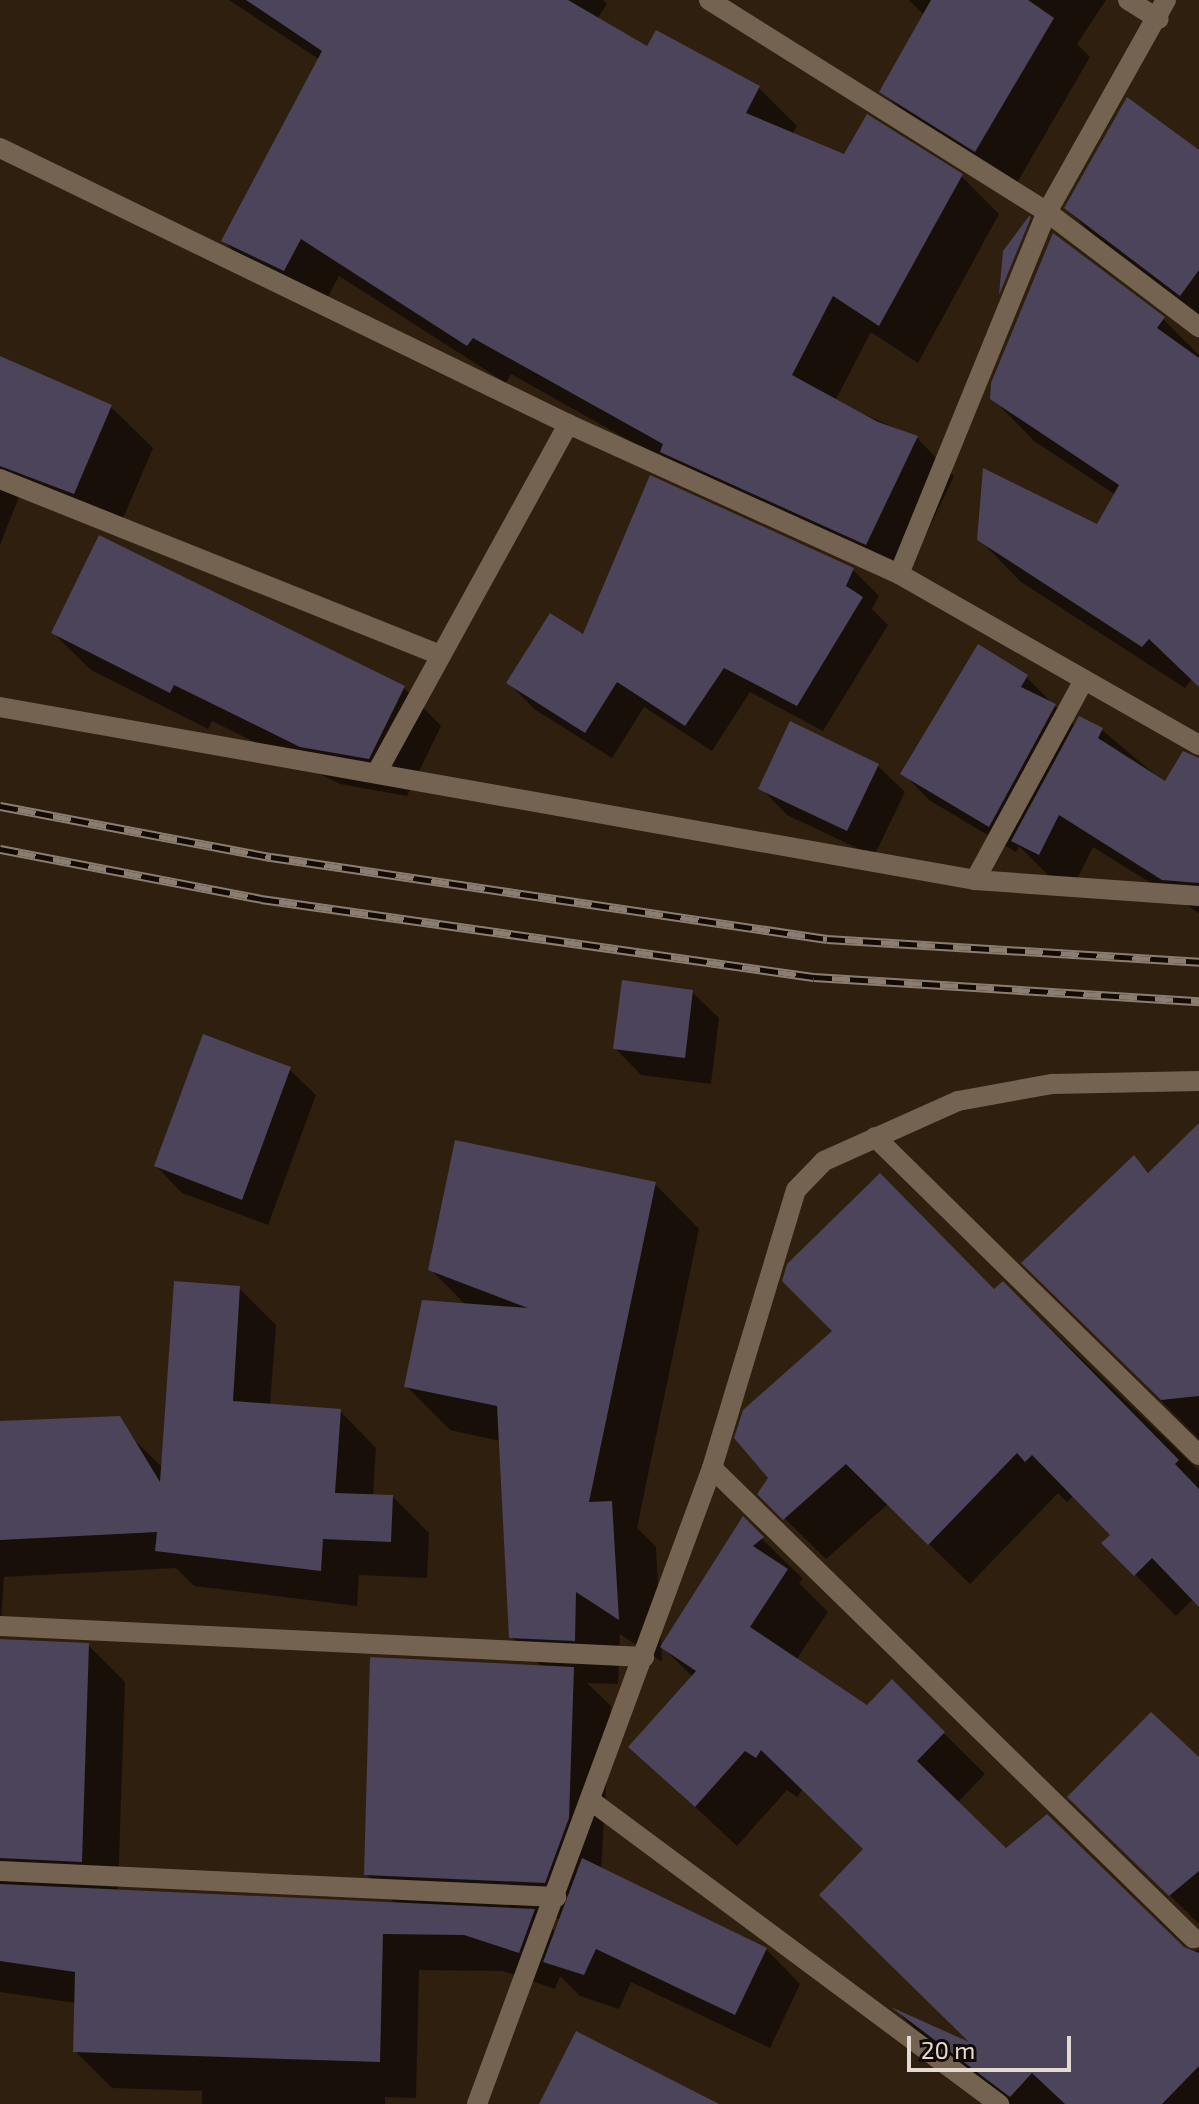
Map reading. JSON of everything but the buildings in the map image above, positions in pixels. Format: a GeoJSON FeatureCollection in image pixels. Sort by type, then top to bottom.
{"type":"FeatureCollection","features":[{"type":"Feature","properties":{"kind":"street"},"geometry":{"type":"LineString","coordinates":[[709,0],[1047,212],[1199,327]]}},
{"type":"Feature","properties":{"kind":"street"},"geometry":{"type":"LineString","coordinates":[[899,574],[1047,212],[1162,9],[1128,0]]}},
{"type":"Feature","properties":{"kind":"street"},"geometry":{"type":"LineString","coordinates":[[0,148],[568,424],[899,574],[1199,745]]}},
{"type":"Feature","properties":{"kind":"street"},"geometry":{"type":"LineString","coordinates":[[377,772],[568,424]]}},
{"type":"Feature","properties":{"kind":"street"},"geometry":{"type":"LineString","coordinates":[[0,479],[441,655]]}},
{"type":"Feature","properties":{"kind":"street"},"geometry":{"type":"LineString","coordinates":[[975,880],[1084,680]]}},
{"type":"Feature","properties":{"kind":"street"},"geometry":{"type":"LineString","coordinates":[[0,707],[975,880],[1199,896]]}},
{"type":"Feature","properties":{"kind":"street"},"geometry":{"type":"LineString","coordinates":[[477,2104],[712,1468],[796,1190],[824,1161],[958,1101],[1052,1084],[1199,1081]]}},
{"type":"Feature","properties":{"kind":"street"},"geometry":{"type":"LineString","coordinates":[[875,1137],[1199,1455]]}},
{"type":"Feature","properties":{"kind":"street"},"geometry":{"type":"LineString","coordinates":[[712,1468],[1193,1938]]}},
{"type":"Feature","properties":{"kind":"street"},"geometry":{"type":"LineString","coordinates":[[0,1626],[644,1657]]}},
{"type":"Feature","properties":{"kind":"street"},"geometry":{"type":"LineString","coordinates":[[590,1800],[999,2104]]}},
{"type":"Feature","properties":{"kind":"street"},"geometry":{"type":"LineString","coordinates":[[0,1871],[556,1897]]}},
{"type":"Feature","properties":{"kind":"railway"},"geometry":{"type":"LineString","coordinates":[[0,806],[271,857],[827,939],[1199,962]]}},
{"type":"Feature","properties":{"kind":"railway"},"geometry":{"type":"LineString","coordinates":[[0,849],[261,899],[814,977],[1199,1001]]}}]}
